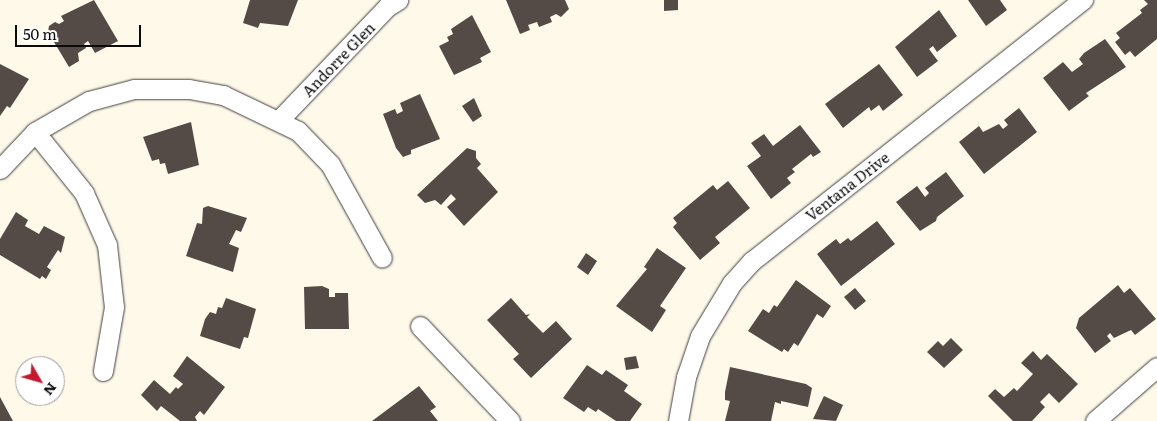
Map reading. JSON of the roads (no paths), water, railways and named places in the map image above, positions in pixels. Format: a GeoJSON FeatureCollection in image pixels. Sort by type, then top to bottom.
{"type":"FeatureCollection","features":[{"type":"Feature","properties":{"kind":"street","name":"Ventana Drive"},"geometry":{"type":"LineString","coordinates":[[678,421],[686,378],[700,336],[732,283],[752,261],[1083,0]]}},
{"type":"Feature","properties":{"kind":"street","name":"Andorre Glen"},"geometry":{"type":"LineString","coordinates":[[279,120],[390,2]]}},
{"type":"Feature","properties":{"kind":"street"},"geometry":{"type":"LineString","coordinates":[[0,169],[35,132],[89,101],[134,89],[189,89],[223,95],[279,120],[298,131],[330,164],[382,258]]}},
{"type":"Feature","properties":{"kind":"street"},"geometry":{"type":"LineString","coordinates":[[35,132],[84,194],[107,245],[114,307],[103,372]]}},
{"type":"Feature","properties":{"kind":"street"},"geometry":{"type":"LineString","coordinates":[[420,326],[510,421]]}},
{"type":"Feature","properties":{"kind":"street"},"geometry":{"type":"LineString","coordinates":[[1095,421],[1157,367]]}}]}
